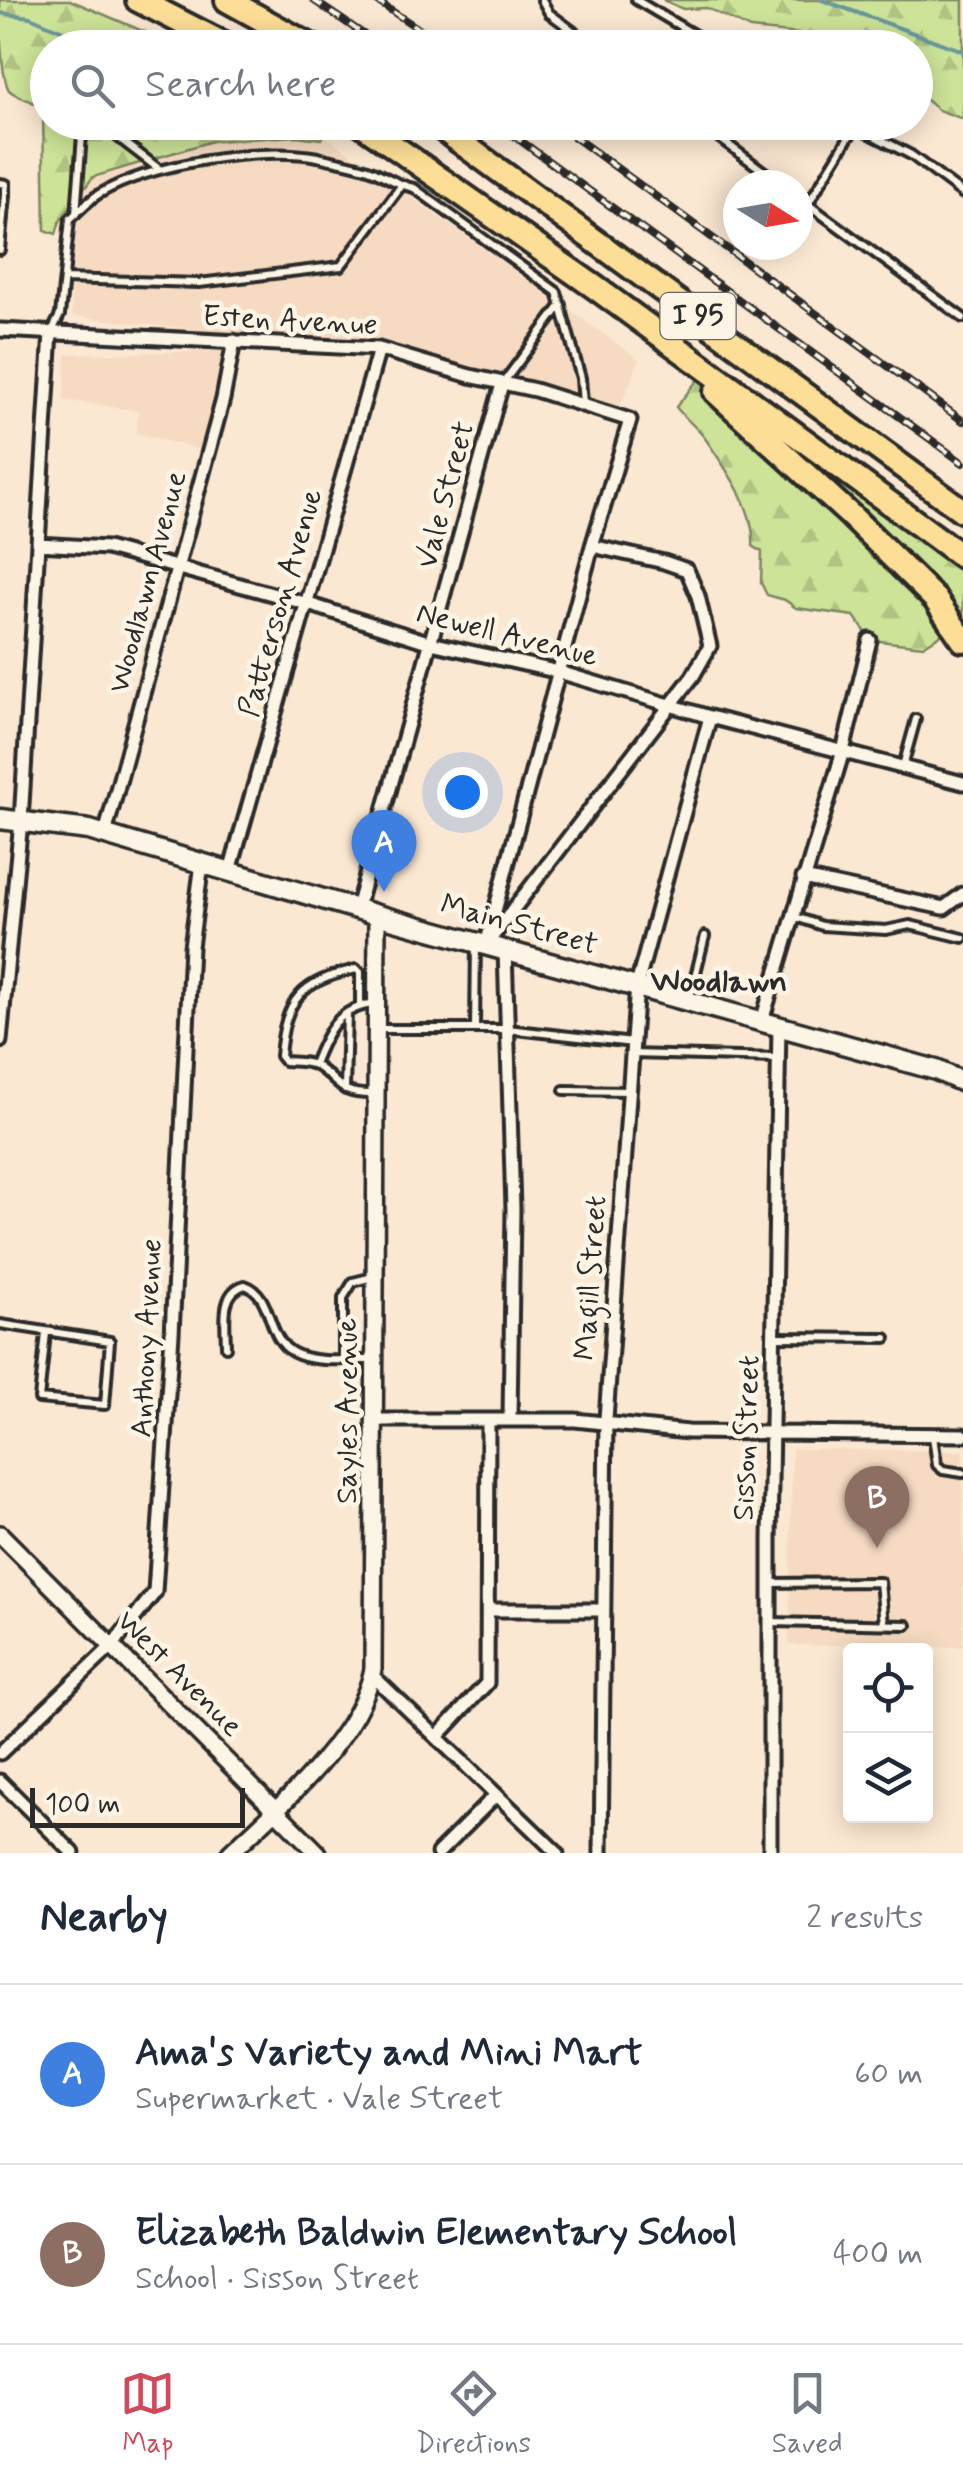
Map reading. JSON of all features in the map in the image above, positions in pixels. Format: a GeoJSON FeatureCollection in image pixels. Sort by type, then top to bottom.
{"type":"FeatureCollection","features":[{"type":"Feature","properties":{"kind":"highway"},"geometry":{"type":"LineString","coordinates":[[138,0],[197,30]]}},
{"type":"Feature","properties":{"kind":"highway"},"geometry":{"type":"LineString","coordinates":[[227,0],[281,30]]}},
{"type":"Feature","properties":{"kind":"highway","name":"I 95"},"geometry":{"type":"LineString","coordinates":[[385,140],[596,288],[963,557]]}},
{"type":"Feature","properties":{"kind":"highway","name":"I 95"},"geometry":{"type":"LineString","coordinates":[[457,140],[963,511]]}},
{"type":"Feature","properties":{"kind":"highway"},"geometry":{"type":"LineString","coordinates":[[596,288],[766,436],[872,536],[935,599],[963,640]]}},
{"type":"Feature","properties":{"kind":"main road","name":"Main Street"},"geometry":{"type":"LineString","coordinates":[[0,819],[106,834],[378,915],[936,1070],[963,1082]]}},
{"type":"Feature","properties":{"kind":"street","name":"Esten Avenue"},"geometry":{"type":"LineString","coordinates":[[0,330],[378,349],[630,420],[592,546]]}},
{"type":"Feature","properties":{"kind":"street"},"geometry":{"type":"LineString","coordinates":[[0,1041],[7,916],[22,821],[51,332]]}},
{"type":"Feature","properties":{"kind":"street","name":"Woodlawn Avenue"},"geometry":{"type":"LineString","coordinates":[[106,834],[178,569],[234,341]]}},
{"type":"Feature","properties":{"kind":"street","name":"Patterson Avenue"},"geometry":{"type":"LineString","coordinates":[[230,871],[378,349]]}},
{"type":"Feature","properties":{"kind":"street","name":"Vale Street"},"geometry":{"type":"LineString","coordinates":[[356,908],[502,384]]}},
{"type":"Feature","properties":{"kind":"street","name":"Newell Avenue"},"geometry":{"type":"LineString","coordinates":[[38,544],[107,548],[431,643],[559,672],[963,784]]}},
{"type":"Feature","properties":{"kind":"street"},"geometry":{"type":"LineString","coordinates":[[489,946],[707,656],[710,646],[687,570],[592,546],[489,946],[508,1029],[513,1209],[510,1420]]}},
{"type":"Feature","properties":{"kind":"street","name":"Sisson Street"},"geometry":{"type":"LineString","coordinates":[[770,1853],[778,1058],[771,1023],[792,916],[843,750],[870,640]]}},
{"type":"Feature","properties":{"kind":"street","name":"Magill Street"},"geometry":{"type":"LineString","coordinates":[[601,1853],[606,1424],[637,985],[710,716]]}},
{"type":"Feature","properties":{"kind":"street","name":"Anthony Avenue"},"geometry":{"type":"LineString","coordinates":[[0,1753],[112,1646],[155,1592],[192,948],[202,863]]}},
{"type":"Feature","properties":{"kind":"street"},"geometry":{"type":"LineString","coordinates":[[802,878],[944,908],[963,894]]}},
{"type":"Feature","properties":{"kind":"street","name":"Sayles Avenue"},"geometry":{"type":"LineString","coordinates":[[230,1853],[276,1810],[348,1730],[368,1696],[372,1674],[378,915]]}},
{"type":"Feature","properties":{"kind":"street"},"geometry":{"type":"LineString","coordinates":[[374,1420],[575,1420],[688,1432],[963,1435]]}},
{"type":"Feature","properties":{"kind":"street"},"geometry":{"type":"LineString","coordinates":[[437,1737],[487,1683],[488,1420]]}},
{"type":"Feature","properties":{"kind":"street","name":"West Avenue"},"geometry":{"type":"LineString","coordinates":[[0,1534],[318,1853]]}},
{"type":"Feature","properties":{"kind":"street"},"geometry":{"type":"LineString","coordinates":[[488,1610],[603,1610]]}},
{"type":"Feature","properties":{"kind":"street"},"geometry":{"type":"LineString","coordinates":[[372,1674],[557,1853]]}},
{"type":"Feature","properties":{"kind":"street"},"geometry":{"type":"LineString","coordinates":[[0,1781],[73,1853]]}},
{"type":"Feature","properties":{"kind":"street"},"geometry":{"type":"LineString","coordinates":[[438,1853],[496,1795]]}},
{"type":"Feature","properties":{"kind":"lane"},"geometry":{"type":"LineString","coordinates":[[542,0],[549,13],[572,30]]}},
{"type":"Feature","properties":{"kind":"lane"},"geometry":{"type":"LineString","coordinates":[[636,0],[687,30]]}},
{"type":"Feature","properties":{"kind":"lane"},"geometry":{"type":"LineString","coordinates":[[76,214],[82,140]]}},
{"type":"Feature","properties":{"kind":"lane"},"geometry":{"type":"LineString","coordinates":[[122,140],[160,169]]}},
{"type":"Feature","properties":{"kind":"lane"},"geometry":{"type":"LineString","coordinates":[[722,140],[762,170]]}},
{"type":"Feature","properties":{"kind":"lane"},"geometry":{"type":"LineString","coordinates":[[813,195],[843,140]]}},
{"type":"Feature","properties":{"kind":"lane"},"geometry":{"type":"LineString","coordinates":[[881,140],[911,155],[963,194]]}},
{"type":"Feature","properties":{"kind":"lane"},"geometry":{"type":"LineString","coordinates":[[51,332],[60,316],[70,219],[96,195],[144,172],[160,169],[270,154],[315,156],[371,170],[401,186],[414,188],[557,292],[581,378],[584,404]]}},
{"type":"Feature","properties":{"kind":"lane"},"geometry":{"type":"LineString","coordinates":[[0,183],[6,184],[0,250]]}},
{"type":"Feature","properties":{"kind":"lane"},"geometry":{"type":"LineString","coordinates":[[64,279],[199,283],[340,266],[401,186]]}},
{"type":"Feature","properties":{"kind":"lane"},"geometry":{"type":"LineString","coordinates":[[813,208],[963,318]]}},
{"type":"Feature","properties":{"kind":"lane"},"geometry":{"type":"LineString","coordinates":[[502,384],[562,304]]}},
{"type":"Feature","properties":{"kind":"lane"},"geometry":{"type":"LineString","coordinates":[[902,767],[916,719]]}},
{"type":"Feature","properties":{"kind":"lane"},"geometry":{"type":"LineString","coordinates":[[792,916],[822,926],[886,930],[910,925],[963,938]]}},
{"type":"Feature","properties":{"kind":"lane"},"geometry":{"type":"LineString","coordinates":[[689,1000],[705,936]]}},
{"type":"Feature","properties":{"kind":"lane"},"geometry":{"type":"LineString","coordinates":[[476,1029],[489,946]]}},
{"type":"Feature","properties":{"kind":"lane"},"geometry":{"type":"LineString","coordinates":[[360,1005],[360,972],[356,969],[320,977],[298,996],[283,1026],[280,1056],[284,1061],[314,1064],[335,1085],[346,1090],[376,1094]]}},
{"type":"Feature","properties":{"kind":"lane"},"geometry":{"type":"LineString","coordinates":[[314,1064],[331,1024],[360,1005],[377,1004]]}},
{"type":"Feature","properties":{"kind":"lane"},"geometry":{"type":"LineString","coordinates":[[346,1090],[347,1012]]}},
{"type":"Feature","properties":{"kind":"lane"},"geometry":{"type":"LineString","coordinates":[[376,1029],[508,1029],[632,1048],[778,1058]]}},
{"type":"Feature","properties":{"kind":"lane"},"geometry":{"type":"LineString","coordinates":[[564,1090],[630,1092]]}},
{"type":"Feature","properties":{"kind":"lane"},"geometry":{"type":"LineString","coordinates":[[343,1358],[343,1298],[353,1282],[375,1277]]}},
{"type":"Feature","properties":{"kind":"lane"},"geometry":{"type":"LineString","coordinates":[[226,1347],[226,1301],[232,1291],[245,1285],[262,1297],[272,1328],[293,1353],[374,1360]]}},
{"type":"Feature","properties":{"kind":"lane"},"geometry":{"type":"LineString","coordinates":[[0,1324],[110,1341],[106,1405],[39,1399],[46,1333]]}},
{"type":"Feature","properties":{"kind":"lane"},"geometry":{"type":"LineString","coordinates":[[775,1337],[886,1338]]}},
{"type":"Feature","properties":{"kind":"lane"},"geometry":{"type":"LineString","coordinates":[[932,1435],[937,1465],[943,1470],[963,1473]]}},
{"type":"Feature","properties":{"kind":"lane"},"geometry":{"type":"LineString","coordinates":[[770,1583],[880,1582],[884,1624]]}},
{"type":"Feature","properties":{"kind":"lane"},"geometry":{"type":"LineString","coordinates":[[771,1622],[907,1625]]}},
{"type":"Feature","properties":{"kind":"shaded area"},"geometry":{"type":"Polygon","coordinates":[[[67,140],[331,140],[640,360],[619,408],[381,342],[235,334],[72,316],[67,140]]]}},
{"type":"Feature","properties":{"kind":"shaded area"},"geometry":{"type":"Polygon","coordinates":[[[227,351],[202,450],[135,433],[139,411],[64,400],[66,354],[227,351]]]}},
{"type":"Feature","properties":{"kind":"shaded area"},"geometry":{"type":"Polygon","coordinates":[[[792,1449],[963,1451],[963,1647],[933,1647],[933,1643],[789,1645],[792,1449]]]}},
{"type":"Feature","properties":{"kind":"green space"},"geometry":{"type":"Polygon","coordinates":[[[0,0],[70,0],[140,30],[30,30],[30,102],[9,90],[1,48],[0,0]]]}},
{"type":"Feature","properties":{"kind":"green space"},"geometry":{"type":"Polygon","coordinates":[[[663,0],[963,0],[963,119],[933,106],[933,30],[760,30],[707,8],[683,9],[663,0]]]}},
{"type":"Feature","properties":{"kind":"green space"},"geometry":{"type":"Polygon","coordinates":[[[43,140],[229,140],[212,141],[93,177],[60,221],[56,234],[45,230],[43,140]]]}},
{"type":"Feature","properties":{"kind":"green space"},"geometry":{"type":"Polygon","coordinates":[[[700,377],[963,557],[963,616],[955,626],[923,646],[871,640],[854,616],[796,608],[767,595],[761,583],[762,552],[753,546],[745,504],[704,437],[676,407],[700,377]]]}},
{"type":"Feature","properties":{"kind":"waterway"},"geometry":{"type":"LineString","coordinates":[[822,0],[905,30]]}},
{"type":"Feature","properties":{"kind":"waterway"},"geometry":{"type":"LineString","coordinates":[[0,13],[30,17],[61,30]]}},
{"type":"Feature","properties":{"kind":"waterway"},"geometry":{"type":"LineString","coordinates":[[933,40],[963,51]]}},
{"type":"Feature","properties":{"kind":"railway"},"geometry":{"type":"LineString","coordinates":[[313,0],[357,30]]}},
{"type":"Feature","properties":{"kind":"railway"},"geometry":{"type":"LineString","coordinates":[[375,0],[421,30]]}},
{"type":"Feature","properties":{"kind":"railway"},"geometry":{"type":"LineString","coordinates":[[520,140],[963,463]]}},
{"type":"Feature","properties":{"kind":"railway"},"geometry":{"type":"LineString","coordinates":[[579,140],[963,421]]}},
{"type":"Feature","properties":{"kind":"place","name":"Ama's Variety and Mini Mart"},"geometry":{"type":"Point","coordinates":[384,892]}},
{"type":"Feature","properties":{"kind":"place","name":"Elizabeth Baldwin Elementary School"},"geometry":{"type":"Point","coordinates":[877,1548]}},
{"type":"Feature","properties":{"kind":"district","name":"Woodlawn"},"geometry":{"type":"Point","coordinates":[719,982]}}]}
